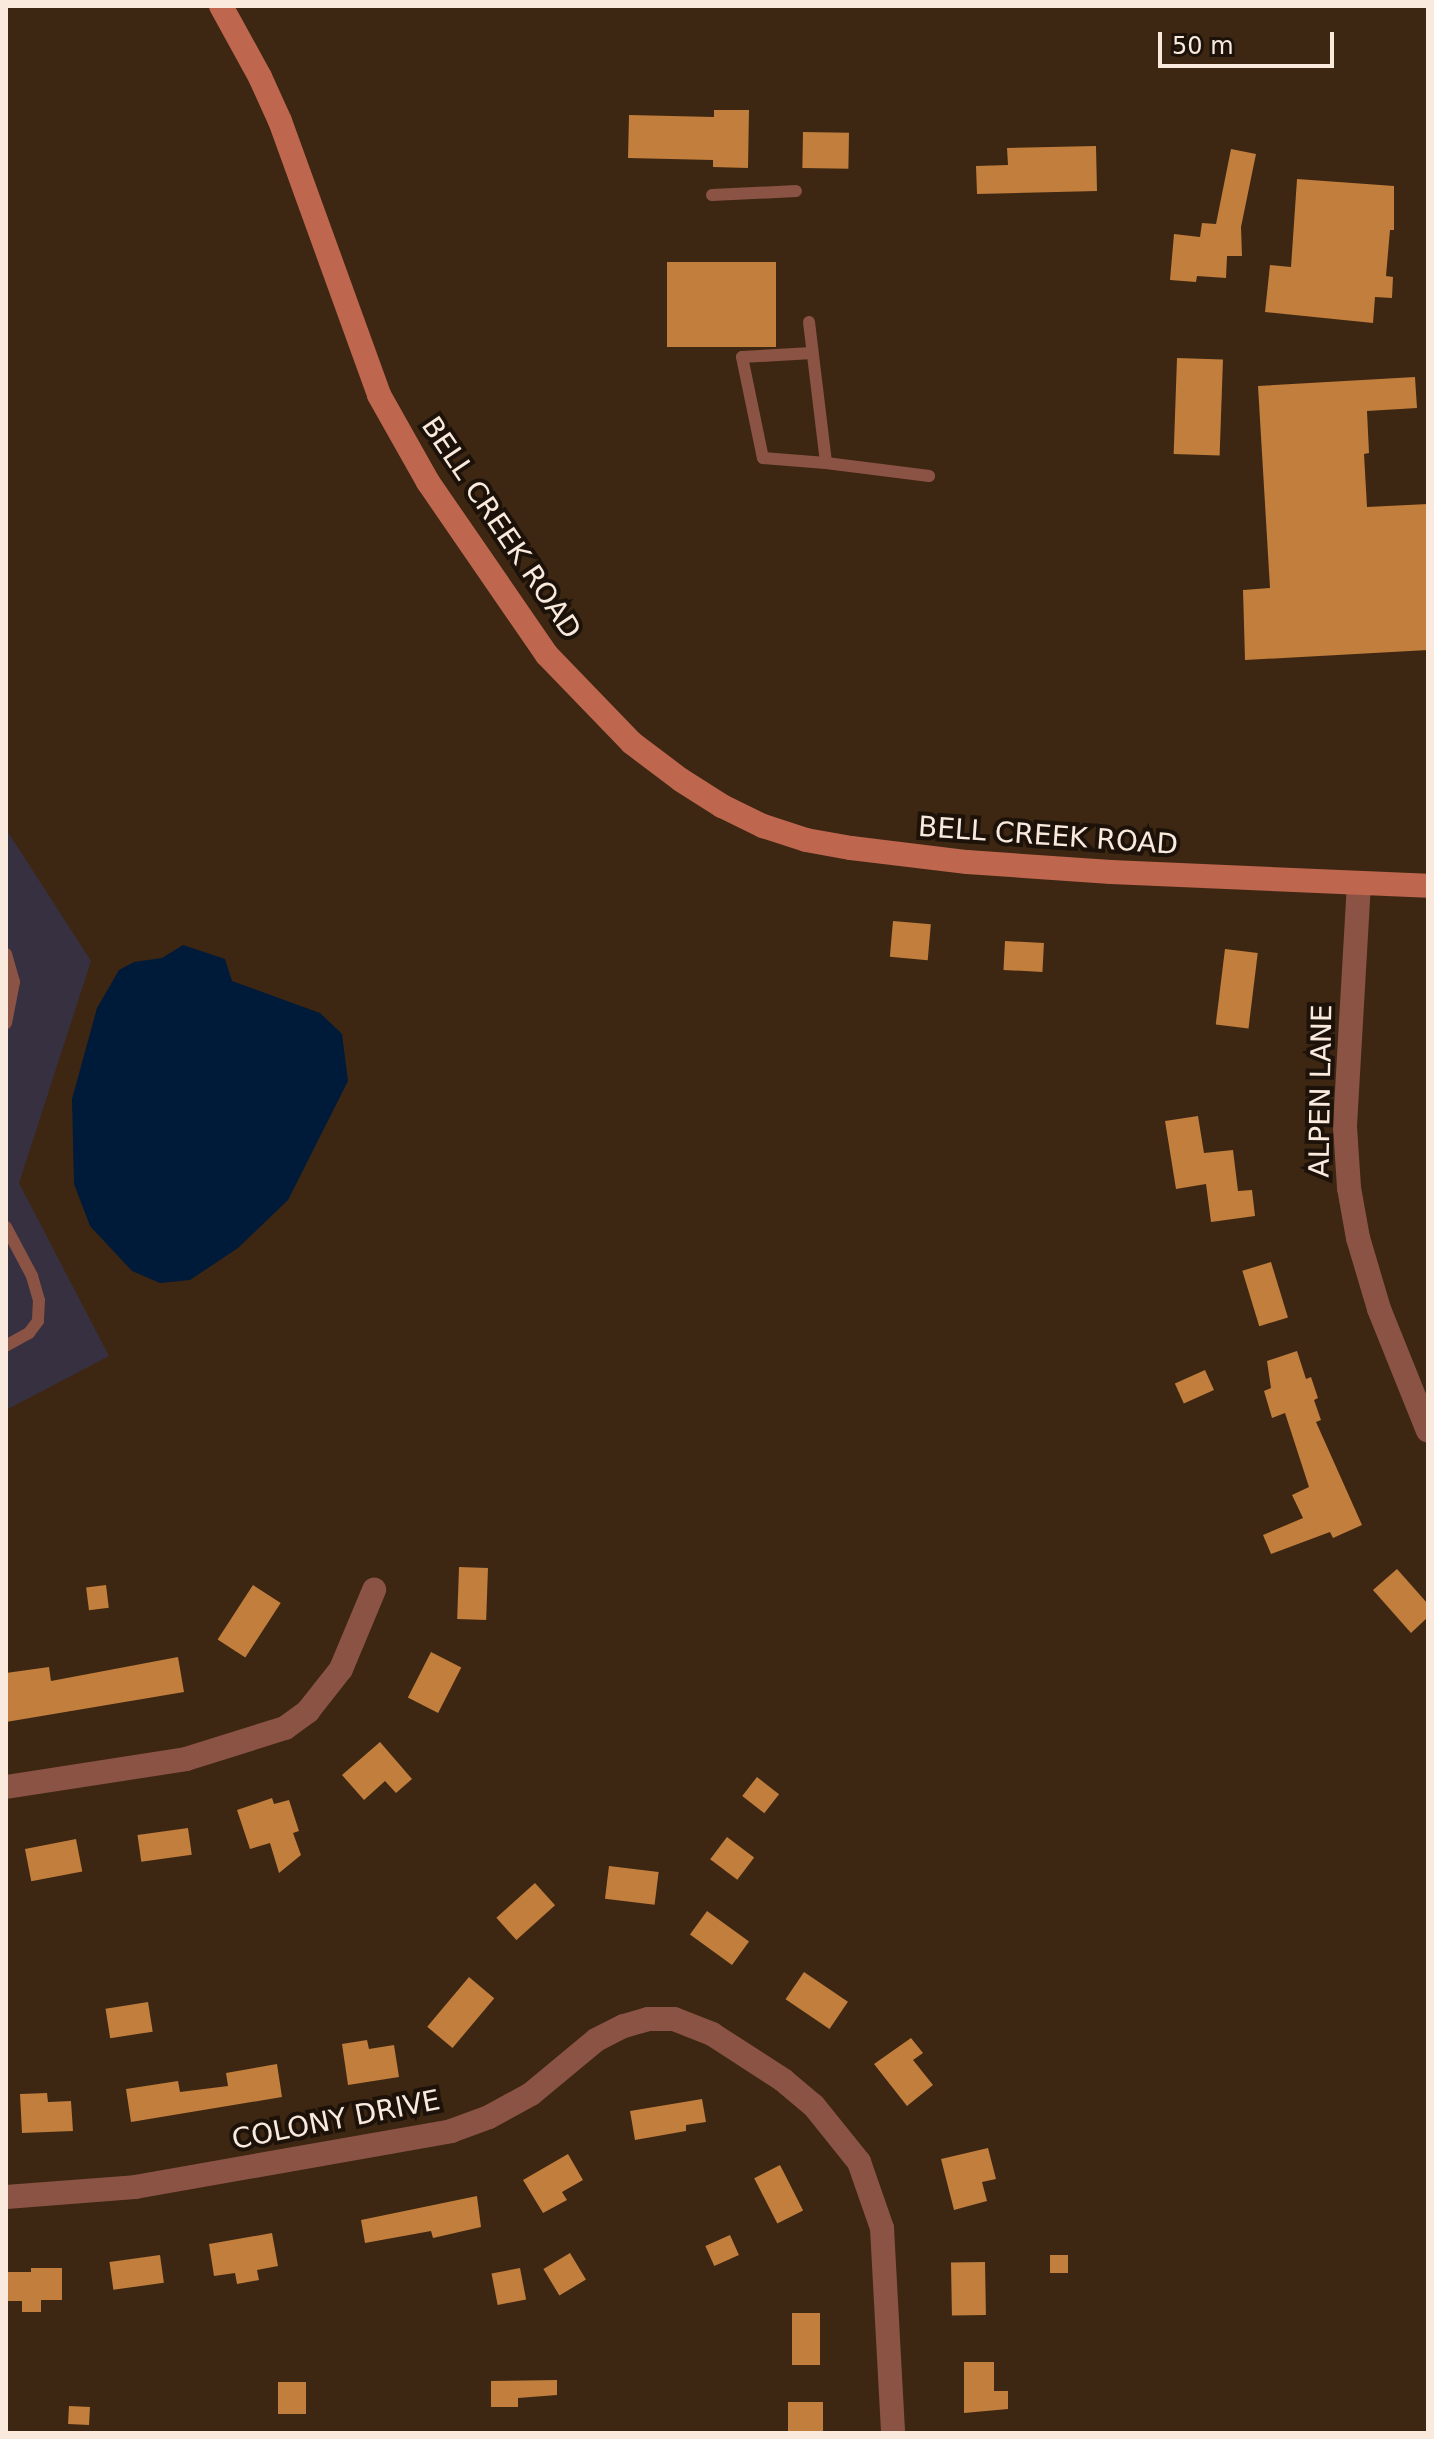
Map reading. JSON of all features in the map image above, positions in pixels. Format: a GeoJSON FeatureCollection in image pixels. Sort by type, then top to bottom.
{"type":"FeatureCollection","features":[{"type":"Feature","properties":{"kind":"street","name":"BELL CREEK ROAD"},"geometry":{"type":"LineString","coordinates":[[221,6],[280,121],[336,283],[379,395],[393,420],[483,566],[547,655],[588,701],[644,752],[722,806],[763,826],[806,840],[851,848],[967,862],[1111,872],[1428,886]]}},
{"type":"Feature","properties":{"kind":"street","name":"ALPEN LANE"},"geometry":{"type":"LineString","coordinates":[[1359,883],[1345,1127],[1349,1188],[1358,1238],[1379,1309],[1428,1431]]}},
{"type":"Feature","properties":{"kind":"street"},"geometry":{"type":"LineString","coordinates":[[6,1787],[186,1759],[285,1728],[308,1711],[341,1669],[374,1590]]}},
{"type":"Feature","properties":{"kind":"street","name":"COLONY DRIVE"},"geometry":{"type":"LineString","coordinates":[[6,2197],[135,2187],[451,2131],[489,2117],[531,2094],[596,2040],[624,2026],[648,2019],[674,2019],[689,2023],[783,2080],[814,2106],[859,2162],[882,2228],[893,2433]]}},
{"type":"Feature","properties":{"kind":"lane"},"geometry":{"type":"LineString","coordinates":[[712,195],[796,191]]}},
{"type":"Feature","properties":{"kind":"lane"},"geometry":{"type":"LineString","coordinates":[[809,322],[826,463]]}},
{"type":"Feature","properties":{"kind":"lane"},"geometry":{"type":"LineString","coordinates":[[812,353],[742,357],[763,458],[929,476]]}},
{"type":"Feature","properties":{"kind":"lane"},"geometry":{"type":"LineString","coordinates":[[6,954],[14,982],[6,1023]]}},
{"type":"Feature","properties":{"kind":"lane"},"geometry":{"type":"LineString","coordinates":[[6,1227],[32,1276],[39,1300],[38,1321],[29,1333],[6,1346]]}},
{"type":"Feature","properties":{"kind":"shaded area"},"geometry":{"type":"Polygon","coordinates":[[[6,829],[91,961],[19,1183],[109,1356],[6,1410],[6,829]]]}},
{"type":"Feature","properties":{"kind":"water"},"geometry":{"type":"Polygon","coordinates":[[[183,945],[225,959],[232,981],[320,1013],[342,1034],[348,1081],[288,1200],[238,1248],[190,1280],[160,1283],[132,1271],[90,1226],[74,1184],[72,1099],[97,1008],[119,970],[134,962],[162,958],[183,945]]]}},
{"type":"Feature","properties":{"kind":"building"},"geometry":{"type":"Polygon","coordinates":[[[714,110],[749,110],[748,168],[713,167],[713,160],[628,158],[629,115],[714,117],[714,110]]]}},
{"type":"Feature","properties":{"kind":"building"},"geometry":{"type":"Polygon","coordinates":[[[803,132],[849,133],[848,169],[802,168],[803,132]]]}},
{"type":"Feature","properties":{"kind":"building"},"geometry":{"type":"Polygon","coordinates":[[[1096,146],[1097,191],[977,194],[976,166],[1008,165],[1007,148],[1096,146]]]}},
{"type":"Feature","properties":{"kind":"building"},"geometry":{"type":"Polygon","coordinates":[[[1231,149],[1256,154],[1241,227],[1242,256],[1227,256],[1226,278],[1197,276],[1196,282],[1170,280],[1174,234],[1200,237],[1202,223],[1216,224],[1231,149]]]}},
{"type":"Feature","properties":{"kind":"building"},"geometry":{"type":"Polygon","coordinates":[[[1297,179],[1394,186],[1394,230],[1390,230],[1386,276],[1393,277],[1392,298],[1375,297],[1373,323],[1265,312],[1270,265],[1291,267],[1297,179]]]}},
{"type":"Feature","properties":{"kind":"building"},"geometry":{"type":"Polygon","coordinates":[[[667,262],[776,262],[776,347],[667,347],[667,262]]]}},
{"type":"Feature","properties":{"kind":"building"},"geometry":{"type":"Polygon","coordinates":[[[1177,358],[1223,360],[1220,456],[1174,454],[1177,358]]]}},
{"type":"Feature","properties":{"kind":"building"},"geometry":{"type":"Polygon","coordinates":[[[1415,377],[1417,408],[1367,411],[1369,453],[1364,454],[1367,507],[1428,504],[1428,650],[1245,660],[1243,590],[1270,588],[1258,386],[1415,377]]]}},
{"type":"Feature","properties":{"kind":"building"},"geometry":{"type":"Polygon","coordinates":[[[893,921],[931,924],[928,960],[890,957],[893,921]]]}},
{"type":"Feature","properties":{"kind":"building"},"geometry":{"type":"Polygon","coordinates":[[[1005,941],[1044,943],[1042,972],[1003,970],[1005,941]]]}},
{"type":"Feature","properties":{"kind":"building"},"geometry":{"type":"Polygon","coordinates":[[[1225,949],[1258,953],[1248,1028],[1216,1024],[1225,949]]]}},
{"type":"Feature","properties":{"kind":"building"},"geometry":{"type":"Polygon","coordinates":[[[1198,1116],[1204,1153],[1233,1150],[1238,1191],[1252,1190],[1255,1216],[1211,1222],[1206,1184],[1176,1189],[1165,1121],[1198,1116]]]}},
{"type":"Feature","properties":{"kind":"building"},"geometry":{"type":"Polygon","coordinates":[[[1271,1262],[1288,1317],[1259,1326],[1242,1271],[1271,1262]]]}},
{"type":"Feature","properties":{"kind":"building"},"geometry":{"type":"Polygon","coordinates":[[[1297,1351],[1306,1379],[1311,1377],[1318,1398],[1314,1400],[1321,1420],[1316,1422],[1362,1525],[1333,1538],[1330,1532],[1271,1554],[1263,1535],[1303,1518],[1292,1495],[1309,1487],[1285,1413],[1272,1418],[1264,1391],[1271,1388],[1267,1361],[1297,1351]]]}},
{"type":"Feature","properties":{"kind":"building"},"geometry":{"type":"Polygon","coordinates":[[[1205,1370],[1214,1390],[1184,1404],[1175,1383],[1205,1370]]]}},
{"type":"Feature","properties":{"kind":"building"},"geometry":{"type":"Polygon","coordinates":[[[459,1567],[488,1568],[486,1620],[457,1619],[459,1567]]]}},
{"type":"Feature","properties":{"kind":"building"},"geometry":{"type":"Polygon","coordinates":[[[1397,1569],[1428,1604],[1428,1617],[1411,1633],[1373,1590],[1397,1569]]]}},
{"type":"Feature","properties":{"kind":"building"},"geometry":{"type":"Polygon","coordinates":[[[106,1585],[109,1608],[89,1610],[86,1587],[106,1585]]]}},
{"type":"Feature","properties":{"kind":"building"},"geometry":{"type":"Polygon","coordinates":[[[253,1585],[281,1603],[245,1657],[218,1640],[253,1585]]]}},
{"type":"Feature","properties":{"kind":"building"},"geometry":{"type":"Polygon","coordinates":[[[431,1652],[461,1667],[438,1713],[408,1697],[431,1652]]]}},
{"type":"Feature","properties":{"kind":"building"},"geometry":{"type":"Polygon","coordinates":[[[178,1657],[184,1692],[6,1722],[6,1673],[49,1667],[51,1681],[178,1657]]]}},
{"type":"Feature","properties":{"kind":"building"},"geometry":{"type":"Polygon","coordinates":[[[380,1742],[412,1779],[396,1793],[385,1781],[364,1800],[342,1775],[380,1742]]]}},
{"type":"Feature","properties":{"kind":"building"},"geometry":{"type":"Polygon","coordinates":[[[757,1777],[779,1794],[764,1813],[742,1796],[757,1777]]]}},
{"type":"Feature","properties":{"kind":"building"},"geometry":{"type":"Polygon","coordinates":[[[272,1798],[274,1804],[289,1800],[299,1831],[293,1833],[301,1855],[279,1873],[270,1843],[250,1849],[237,1810],[272,1798]]]}},
{"type":"Feature","properties":{"kind":"building"},"geometry":{"type":"Polygon","coordinates":[[[188,1828],[192,1855],[141,1862],[137,1835],[188,1828]]]}},
{"type":"Feature","properties":{"kind":"building"},"geometry":{"type":"Polygon","coordinates":[[[727,1837],[754,1857],[737,1880],[710,1859],[727,1837]]]}},
{"type":"Feature","properties":{"kind":"building"},"geometry":{"type":"Polygon","coordinates":[[[76,1839],[82,1871],[31,1881],[25,1849],[76,1839]]]}},
{"type":"Feature","properties":{"kind":"building"},"geometry":{"type":"Polygon","coordinates":[[[609,1866],[659,1872],[655,1905],[605,1899],[609,1866]]]}},
{"type":"Feature","properties":{"kind":"building"},"geometry":{"type":"Polygon","coordinates":[[[535,1883],[555,1905],[516,1940],[496,1918],[535,1883]]]}},
{"type":"Feature","properties":{"kind":"building"},"geometry":{"type":"Polygon","coordinates":[[[707,1911],[749,1942],[732,1965],[690,1934],[707,1911]]]}},
{"type":"Feature","properties":{"kind":"building"},"geometry":{"type":"Polygon","coordinates":[[[804,1972],[848,2002],[829,2029],[786,1999],[804,1972]]]}},
{"type":"Feature","properties":{"kind":"building"},"geometry":{"type":"Polygon","coordinates":[[[469,1977],[494,1998],[452,2048],[427,2027],[469,1977]]]}},
{"type":"Feature","properties":{"kind":"building"},"geometry":{"type":"Polygon","coordinates":[[[148,2002],[153,2032],[110,2038],[106,2009],[148,2002]]]}},
{"type":"Feature","properties":{"kind":"building"},"geometry":{"type":"Polygon","coordinates":[[[911,2038],[923,2053],[913,2060],[933,2085],[907,2106],[874,2064],[911,2038]]]}},
{"type":"Feature","properties":{"kind":"building"},"geometry":{"type":"Polygon","coordinates":[[[367,2040],[369,2049],[394,2045],[399,2077],[348,2085],[342,2044],[367,2040]]]}},
{"type":"Feature","properties":{"kind":"building"},"geometry":{"type":"Polygon","coordinates":[[[277,2064],[282,2097],[131,2122],[126,2089],[178,2081],[180,2092],[228,2086],[226,2073],[277,2064]]]}},
{"type":"Feature","properties":{"kind":"building"},"geometry":{"type":"Polygon","coordinates":[[[47,2093],[48,2102],[71,2101],[73,2131],[22,2133],[20,2094],[47,2093]]]}},
{"type":"Feature","properties":{"kind":"building"},"geometry":{"type":"Polygon","coordinates":[[[702,2099],[706,2122],[686,2125],[686,2131],[635,2140],[630,2111],[702,2099]]]}},
{"type":"Feature","properties":{"kind":"building"},"geometry":{"type":"Polygon","coordinates":[[[988,2148],[996,2179],[982,2182],[987,2201],[954,2210],[941,2159],[988,2148]]]}},
{"type":"Feature","properties":{"kind":"building"},"geometry":{"type":"Polygon","coordinates":[[[568,2154],[583,2180],[562,2192],[567,2200],[543,2213],[523,2180],[568,2154]]]}},
{"type":"Feature","properties":{"kind":"building"},"geometry":{"type":"Polygon","coordinates":[[[780,2165],[803,2210],[777,2224],[754,2178],[780,2165]]]}},
{"type":"Feature","properties":{"kind":"building"},"geometry":{"type":"Polygon","coordinates":[[[477,2196],[481,2227],[433,2238],[431,2231],[365,2243],[361,2220],[477,2196]]]}},
{"type":"Feature","properties":{"kind":"building"},"geometry":{"type":"Polygon","coordinates":[[[272,2233],[278,2266],[257,2270],[259,2280],[237,2284],[235,2273],[214,2276],[209,2244],[272,2233]]]}},
{"type":"Feature","properties":{"kind":"building"},"geometry":{"type":"Polygon","coordinates":[[[730,2235],[739,2255],[714,2266],[705,2246],[730,2235]]]}},
{"type":"Feature","properties":{"kind":"building"},"geometry":{"type":"Polygon","coordinates":[[[570,2253],[586,2280],[559,2296],[543,2269],[570,2253]]]}},
{"type":"Feature","properties":{"kind":"building"},"geometry":{"type":"Polygon","coordinates":[[[160,2255],[164,2283],[113,2290],[109,2262],[160,2255]]]}},
{"type":"Feature","properties":{"kind":"building"},"geometry":{"type":"Polygon","coordinates":[[[1050,2255],[1068,2255],[1068,2273],[1050,2273],[1050,2255]]]}},
{"type":"Feature","properties":{"kind":"building"},"geometry":{"type":"Polygon","coordinates":[[[985,2262],[986,2315],[952,2316],[951,2263],[985,2262]]]}},
{"type":"Feature","properties":{"kind":"building"},"geometry":{"type":"Polygon","coordinates":[[[31,2268],[62,2268],[62,2300],[41,2300],[41,2312],[22,2312],[22,2301],[6,2301],[6,2272],[31,2272],[31,2268]]]}},
{"type":"Feature","properties":{"kind":"building"},"geometry":{"type":"Polygon","coordinates":[[[520,2268],[526,2299],[498,2305],[492,2274],[520,2268]]]}},
{"type":"Feature","properties":{"kind":"building"},"geometry":{"type":"Polygon","coordinates":[[[792,2313],[820,2313],[820,2365],[792,2365],[792,2313]]]}},
{"type":"Feature","properties":{"kind":"building"},"geometry":{"type":"Polygon","coordinates":[[[964,2362],[994,2362],[994,2391],[1008,2391],[1008,2409],[964,2413],[964,2362]]]}},
{"type":"Feature","properties":{"kind":"building"},"geometry":{"type":"Polygon","coordinates":[[[557,2380],[557,2395],[518,2398],[518,2407],[491,2407],[491,2381],[557,2380]]]}},
{"type":"Feature","properties":{"kind":"building"},"geometry":{"type":"Polygon","coordinates":[[[278,2382],[306,2382],[306,2414],[278,2414],[278,2382]]]}},
{"type":"Feature","properties":{"kind":"building"},"geometry":{"type":"Polygon","coordinates":[[[788,2402],[823,2402],[823,2433],[788,2433],[788,2402]]]}},
{"type":"Feature","properties":{"kind":"building"},"geometry":{"type":"Polygon","coordinates":[[[69,2406],[90,2407],[89,2425],[68,2424],[69,2406]]]}}]}
